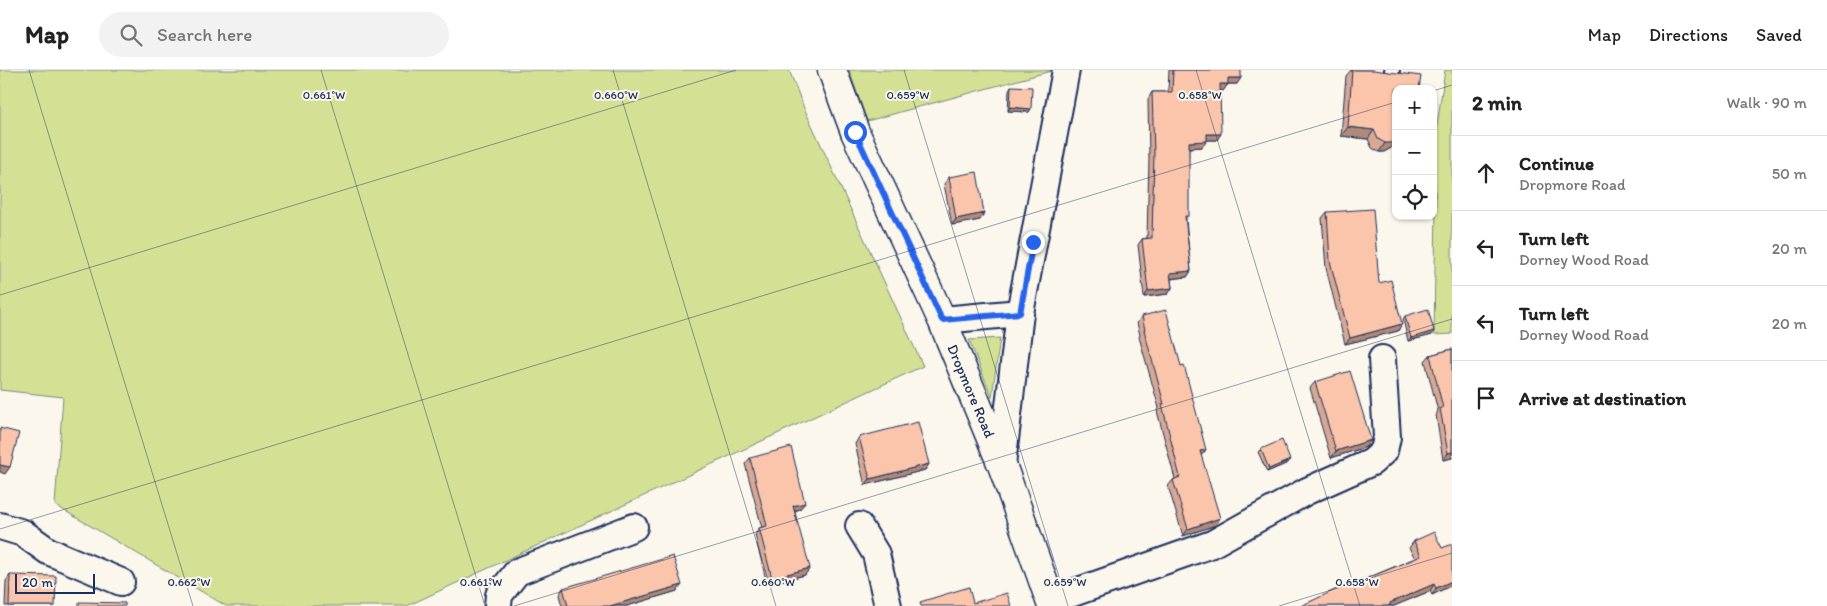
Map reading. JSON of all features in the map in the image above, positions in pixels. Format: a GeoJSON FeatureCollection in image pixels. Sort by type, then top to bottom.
{"type":"FeatureCollection","features":[{"type":"Feature","properties":{"kind":"street","name":"Dropmore Road"},"geometry":{"type":"LineString","coordinates":[[832,70],[855,132],[942,320],[1002,465],[1051,604]]}},
{"type":"Feature","properties":{"kind":"street"},"geometry":{"type":"LineString","coordinates":[[1002,465],[1020,313],[1066,70]]}},
{"type":"Feature","properties":{"kind":"street"},"geometry":{"type":"LineString","coordinates":[[942,320],[1020,313]]}},
{"type":"Feature","properties":{"kind":"street"},"geometry":{"type":"LineString","coordinates":[[1051,604],[1212,544],[1307,491],[1372,462],[1384,452],[1387,437],[1382,358]]}},
{"type":"Feature","properties":{"kind":"street"},"geometry":{"type":"LineString","coordinates":[[0,526],[23,532],[48,551],[121,582]]}},
{"type":"Feature","properties":{"kind":"street"},"geometry":{"type":"LineString","coordinates":[[859,526],[876,554],[888,606]]}},
{"type":"Feature","properties":{"kind":"street"},"geometry":{"type":"LineString","coordinates":[[498,606],[499,595],[517,572],[634,527]]}},
{"type":"Feature","properties":{"kind":"green space"},"geometry":{"type":"Polygon","coordinates":[[[0,70],[789,70],[804,108],[923,366],[407,606],[226,606],[55,505],[63,397],[0,390],[0,70]]]}},
{"type":"Feature","properties":{"kind":"green space"},"geometry":{"type":"Polygon","coordinates":[[[849,70],[1052,70],[867,121],[849,70]]]}},
{"type":"Feature","properties":{"kind":"green space"},"geometry":{"type":"Polygon","coordinates":[[[1445,70],[1452,70],[1452,334],[1434,335],[1437,220],[1437,125],[1445,70]]]}},
{"type":"Feature","properties":{"kind":"green space"},"geometry":{"type":"Polygon","coordinates":[[[1000,338],[992,397],[969,340],[1000,338]]]}},
{"type":"Feature","properties":{"kind":"building"},"geometry":{"type":"Polygon","coordinates":[[[1173,70],[1241,70],[1241,78],[1228,78],[1228,84],[1220,84],[1221,134],[1207,134],[1207,141],[1189,142],[1189,216],[1185,216],[1191,271],[1170,273],[1172,288],[1148,291],[1142,239],[1152,238],[1154,153],[1152,92],[1172,92],[1173,70]]]}},
{"type":"Feature","properties":{"kind":"building"},"geometry":{"type":"Polygon","coordinates":[[[1352,70],[1373,70],[1421,76],[1420,85],[1392,85],[1392,142],[1385,143],[1378,139],[1374,130],[1348,127],[1352,70]]]}},
{"type":"Feature","properties":{"kind":"building"},"geometry":{"type":"Polygon","coordinates":[[[1011,86],[1032,87],[1031,109],[1010,107],[1011,86]]]}},
{"type":"Feature","properties":{"kind":"building"},"geometry":{"type":"Polygon","coordinates":[[[977,172],[984,213],[956,219],[949,177],[977,172]]]}},
{"type":"Feature","properties":{"kind":"building"},"geometry":{"type":"Polygon","coordinates":[[[1373,209],[1379,283],[1391,280],[1402,324],[1350,338],[1330,261],[1327,212],[1373,209]]]}},
{"type":"Feature","properties":{"kind":"building"},"geometry":{"type":"Polygon","coordinates":[[[1428,309],[1434,331],[1411,338],[1405,316],[1428,309]]]}},
{"type":"Feature","properties":{"kind":"building"},"geometry":{"type":"Polygon","coordinates":[[[1166,310],[1181,366],[1184,365],[1206,450],[1200,451],[1220,518],[1188,529],[1173,480],[1180,477],[1142,316],[1166,310]]]}},
{"type":"Feature","properties":{"kind":"building"},"geometry":{"type":"Polygon","coordinates":[[[1452,349],[1452,452],[1448,453],[1440,408],[1443,408],[1430,355],[1452,349]]]}},
{"type":"Feature","properties":{"kind":"building"},"geometry":{"type":"Polygon","coordinates":[[[1350,371],[1371,440],[1336,451],[1315,382],[1350,371]]]}},
{"type":"Feature","properties":{"kind":"building"},"geometry":{"type":"Polygon","coordinates":[[[918,422],[929,464],[870,479],[859,437],[918,422]]]}},
{"type":"Feature","properties":{"kind":"building"},"geometry":{"type":"Polygon","coordinates":[[[0,428],[19,433],[10,467],[0,465],[0,428]]]}},
{"type":"Feature","properties":{"kind":"building"},"geometry":{"type":"Polygon","coordinates":[[[1282,440],[1290,460],[1269,469],[1261,449],[1282,440]]]}},
{"type":"Feature","properties":{"kind":"building"},"geometry":{"type":"Polygon","coordinates":[[[791,447],[805,503],[793,506],[810,568],[772,578],[759,528],[767,526],[750,458],[791,447]]]}},
{"type":"Feature","properties":{"kind":"building"},"geometry":{"type":"Polygon","coordinates":[[[1434,532],[1442,548],[1452,544],[1452,581],[1436,588],[1434,584],[1390,603],[1388,606],[1301,606],[1343,586],[1344,588],[1421,556],[1414,541],[1434,532]]]}},
{"type":"Feature","properties":{"kind":"building"},"geometry":{"type":"Polygon","coordinates":[[[673,556],[682,585],[610,606],[568,606],[563,588],[673,556]]]}},
{"type":"Feature","properties":{"kind":"building"},"geometry":{"type":"Polygon","coordinates":[[[10,575],[56,576],[55,606],[9,606],[10,575]]]}},
{"type":"Feature","properties":{"kind":"building"},"geometry":{"type":"Polygon","coordinates":[[[969,587],[973,603],[1007,593],[1011,606],[921,606],[920,602],[969,587]]]}},
{"type":"Feature","properties":{"kind":"building"},"geometry":{"type":"Polygon","coordinates":[[[79,602],[125,603],[125,606],[79,606],[79,602]]]}},
{"type":"Feature","properties":{"kind":"route"},"geometry":{"type":"LineString","coordinates":[[855,132],[942,320],[1020,313],[1033,242]]}}]}
